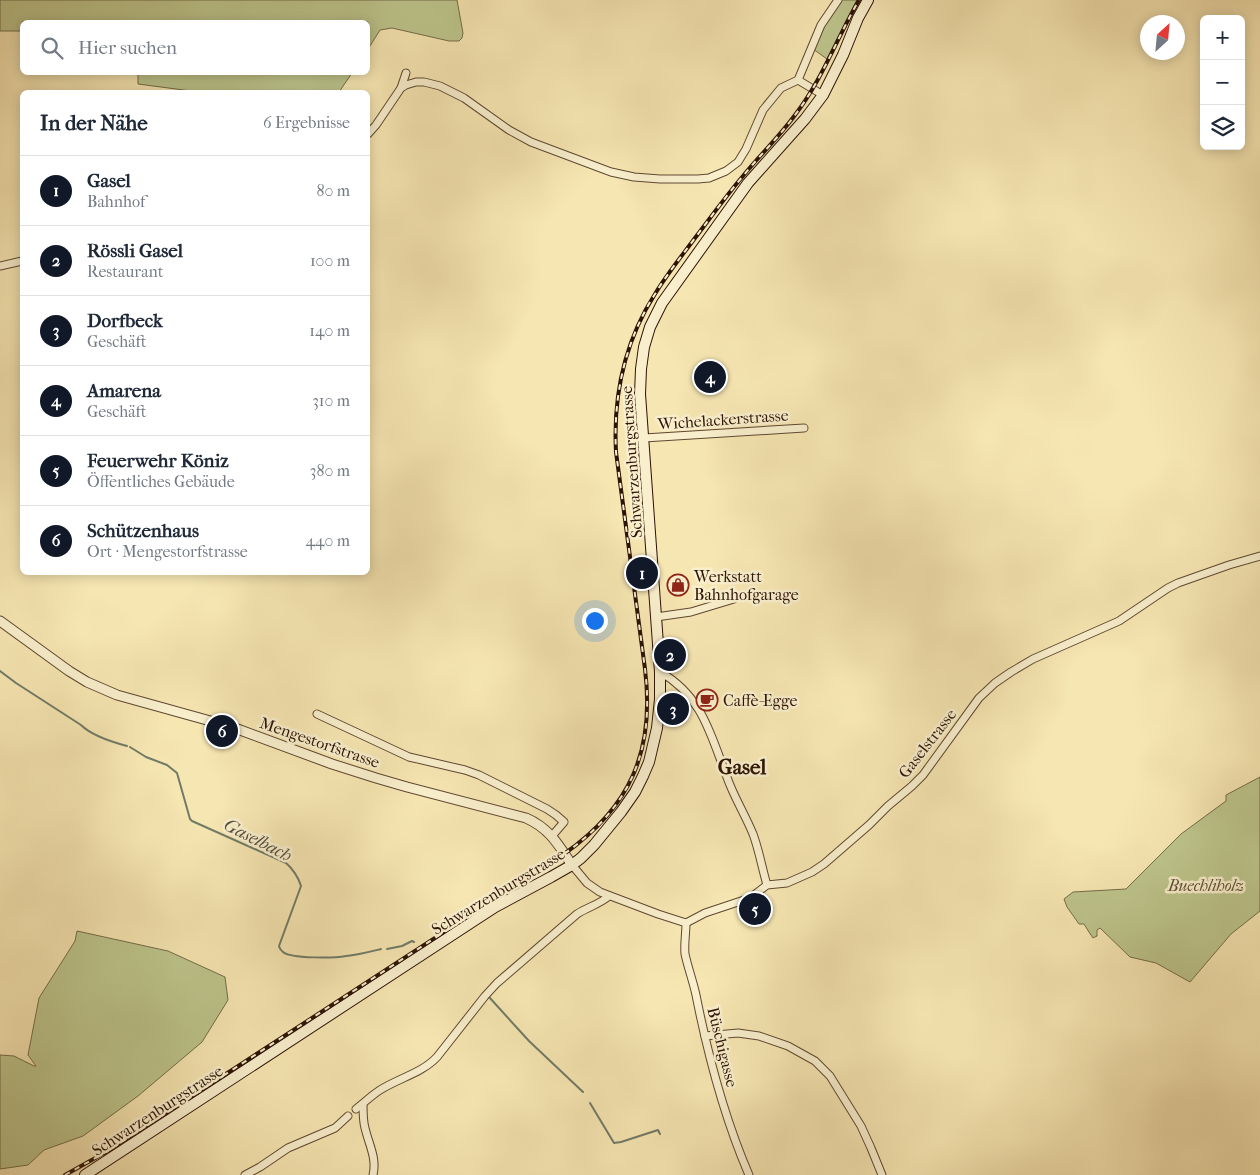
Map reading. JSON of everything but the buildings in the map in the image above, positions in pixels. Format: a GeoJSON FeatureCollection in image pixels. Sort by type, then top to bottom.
{"type":"FeatureCollection","features":[{"type":"Feature","properties":{"kind":"main road","name":"Schwarzenburgstrasse"},"geometry":{"type":"LineString","coordinates":[[85,1175],[495,907],[572,865],[585,854],[615,820],[631,798],[643,776],[653,748],[658,728],[660,699],[660,672],[640,394],[642,358],[646,337],[657,311],[672,288],[748,184],[805,119],[823,95],[868,0]]}},
{"type":"Feature","properties":{"kind":"street"},"geometry":{"type":"LineString","coordinates":[[401,88],[416,82],[431,84],[452,92],[530,142],[611,172],[634,177],[684,180],[713,177],[722,174],[734,166],[744,154],[758,120],[767,105],[781,88],[798,80],[821,25],[838,0]]}},
{"type":"Feature","properties":{"kind":"street"},"geometry":{"type":"LineString","coordinates":[[370,132],[401,88],[406,73],[408,77],[416,82]]}},
{"type":"Feature","properties":{"kind":"street"},"geometry":{"type":"LineString","coordinates":[[798,80],[823,95]]}},
{"type":"Feature","properties":{"kind":"street"},"geometry":{"type":"LineString","coordinates":[[0,266],[20,261]]}},
{"type":"Feature","properties":{"kind":"street","name":"Wichelackerstrasse"},"geometry":{"type":"LineString","coordinates":[[644,438],[804,428]]}},
{"type":"Feature","properties":{"kind":"street","name":"Gaselstrasse"},"geometry":{"type":"LineString","coordinates":[[686,923],[750,898],[758,894],[767,885],[787,883],[812,872],[824,864],[912,786],[979,698],[995,683],[1011,672],[1033,659],[1120,621],[1178,583],[1260,556]]}},
{"type":"Feature","properties":{"kind":"street"},"geometry":{"type":"LineString","coordinates":[[656,617],[691,612],[734,599]]}},
{"type":"Feature","properties":{"kind":"street","name":"Mengestorfstrasse"},"geometry":{"type":"LineString","coordinates":[[0,621],[70,671],[102,689],[133,700],[232,727],[354,772],[526,818],[539,824],[552,836],[572,865]]}},
{"type":"Feature","properties":{"kind":"street"},"geometry":{"type":"LineString","coordinates":[[660,672],[683,689],[706,720],[733,791],[753,833],[767,885]]}},
{"type":"Feature","properties":{"kind":"street"},"geometry":{"type":"LineString","coordinates":[[316,714],[409,757],[471,772],[531,800],[564,822],[552,836]]}},
{"type":"Feature","properties":{"kind":"street"},"geometry":{"type":"LineString","coordinates":[[572,865],[589,886],[609,896],[686,923]]}},
{"type":"Feature","properties":{"kind":"street"},"geometry":{"type":"LineString","coordinates":[[356,1110],[381,1089],[431,1063],[438,1057],[497,983],[578,914],[609,896]]}},
{"type":"Feature","properties":{"kind":"street","name":"Büschigasse"},"geometry":{"type":"LineString","coordinates":[[686,923],[685,954],[693,980],[705,1036],[724,1108],[738,1150],[749,1175]]}},
{"type":"Feature","properties":{"kind":"street"},"geometry":{"type":"LineString","coordinates":[[705,1036],[738,1033],[759,1036],[788,1046],[815,1061],[830,1076],[852,1111],[868,1141],[882,1175]]}},
{"type":"Feature","properties":{"kind":"street"},"geometry":{"type":"LineString","coordinates":[[363,1104],[364,1128],[375,1164],[373,1175]]}},
{"type":"Feature","properties":{"kind":"street"},"geometry":{"type":"LineString","coordinates":[[245,1175],[288,1148],[335,1128],[348,1116]]}},
{"type":"Feature","properties":{"kind":"green space"},"geometry":{"type":"Polygon","coordinates":[[[0,0],[457,0],[463,33],[459,41],[449,41],[392,28],[380,30],[370,46],[370,20],[20,20],[20,31],[0,31],[0,0]]]}},
{"type":"Feature","properties":{"kind":"green space"},"geometry":{"type":"Polygon","coordinates":[[[841,0],[857,0],[827,59],[813,49],[827,21],[841,0]]]}},
{"type":"Feature","properties":{"kind":"green space"},"geometry":{"type":"Polygon","coordinates":[[[138,75],[351,75],[340,90],[184,90],[138,84],[138,75]]]}},
{"type":"Feature","properties":{"kind":"green space","name":"Buechliholz"},"geometry":{"type":"Polygon","coordinates":[[[1260,777],[1260,911],[1231,934],[1190,982],[1156,963],[1130,957],[1100,928],[1097,930],[1097,936],[1093,938],[1084,924],[1079,924],[1067,907],[1064,899],[1073,892],[1126,889],[1181,834],[1226,801],[1226,795],[1260,777]]]}},
{"type":"Feature","properties":{"kind":"green space"},"geometry":{"type":"Polygon","coordinates":[[[77,931],[168,951],[225,977],[228,1000],[202,1042],[138,1096],[83,1136],[44,1150],[28,1165],[0,1169],[0,1055],[14,1056],[36,1066],[28,1055],[39,998],[75,941],[77,931]]]}},
{"type":"Feature","properties":{"kind":"waterway","name":"Gaselbach"},"geometry":{"type":"LineString","coordinates":[[0,671],[96,735],[127,746]]}},
{"type":"Feature","properties":{"kind":"waterway","name":"Gaselbach"},"geometry":{"type":"LineString","coordinates":[[130,747],[146,757],[167,765],[177,773],[192,821],[286,863],[293,870],[301,886],[279,946],[282,951],[304,957],[340,957],[381,949]]}},
{"type":"Feature","properties":{"kind":"waterway","name":"Gaselbach"},"geometry":{"type":"LineString","coordinates":[[387,949],[414,942]]}},
{"type":"Feature","properties":{"kind":"waterway","name":"Gaselbach"},"geometry":{"type":"LineString","coordinates":[[489,997],[529,1041],[583,1092]]}},
{"type":"Feature","properties":{"kind":"waterway","name":"Gaselbach"},"geometry":{"type":"LineString","coordinates":[[590,1103],[614,1143],[658,1130],[660,1134]]}},
{"type":"Feature","properties":{"kind":"railway"},"geometry":{"type":"LineString","coordinates":[[65,1175],[106,1152],[564,854],[587,836],[606,817],[622,796],[633,774],[641,751],[646,725],[647,698],[645,669],[616,452],[617,410],[623,370],[636,331],[660,287],[749,168],[783,131],[805,102],[859,0]]}},
{"type":"Feature","properties":{"kind":"place","name":"Amarena"},"geometry":{"type":"Point","coordinates":[710,377]}},
{"type":"Feature","properties":{"kind":"place","name":"Gasel"},"geometry":{"type":"Point","coordinates":[642,573]}},
{"type":"Feature","properties":{"kind":"place","name":"Werkstatt Bahnhofgarage"},"geometry":{"type":"Point","coordinates":[678,585]}},
{"type":"Feature","properties":{"kind":"place","name":"Rössli Gasel"},"geometry":{"type":"Point","coordinates":[670,655]}},
{"type":"Feature","properties":{"kind":"place","name":"Caffè-Egge"},"geometry":{"type":"Point","coordinates":[707,700]}},
{"type":"Feature","properties":{"kind":"place","name":"Dorfbeck"},"geometry":{"type":"Point","coordinates":[673,709]}},
{"type":"Feature","properties":{"kind":"place","name":"Schützenhaus"},"geometry":{"type":"Point","coordinates":[222,731]}},
{"type":"Feature","properties":{"kind":"place","name":"Feuerwehr Köniz"},"geometry":{"type":"Point","coordinates":[755,909]}},
{"type":"Feature","properties":{"kind":"district","name":"Gasel"},"geometry":{"type":"Point","coordinates":[742,767]}}]}
